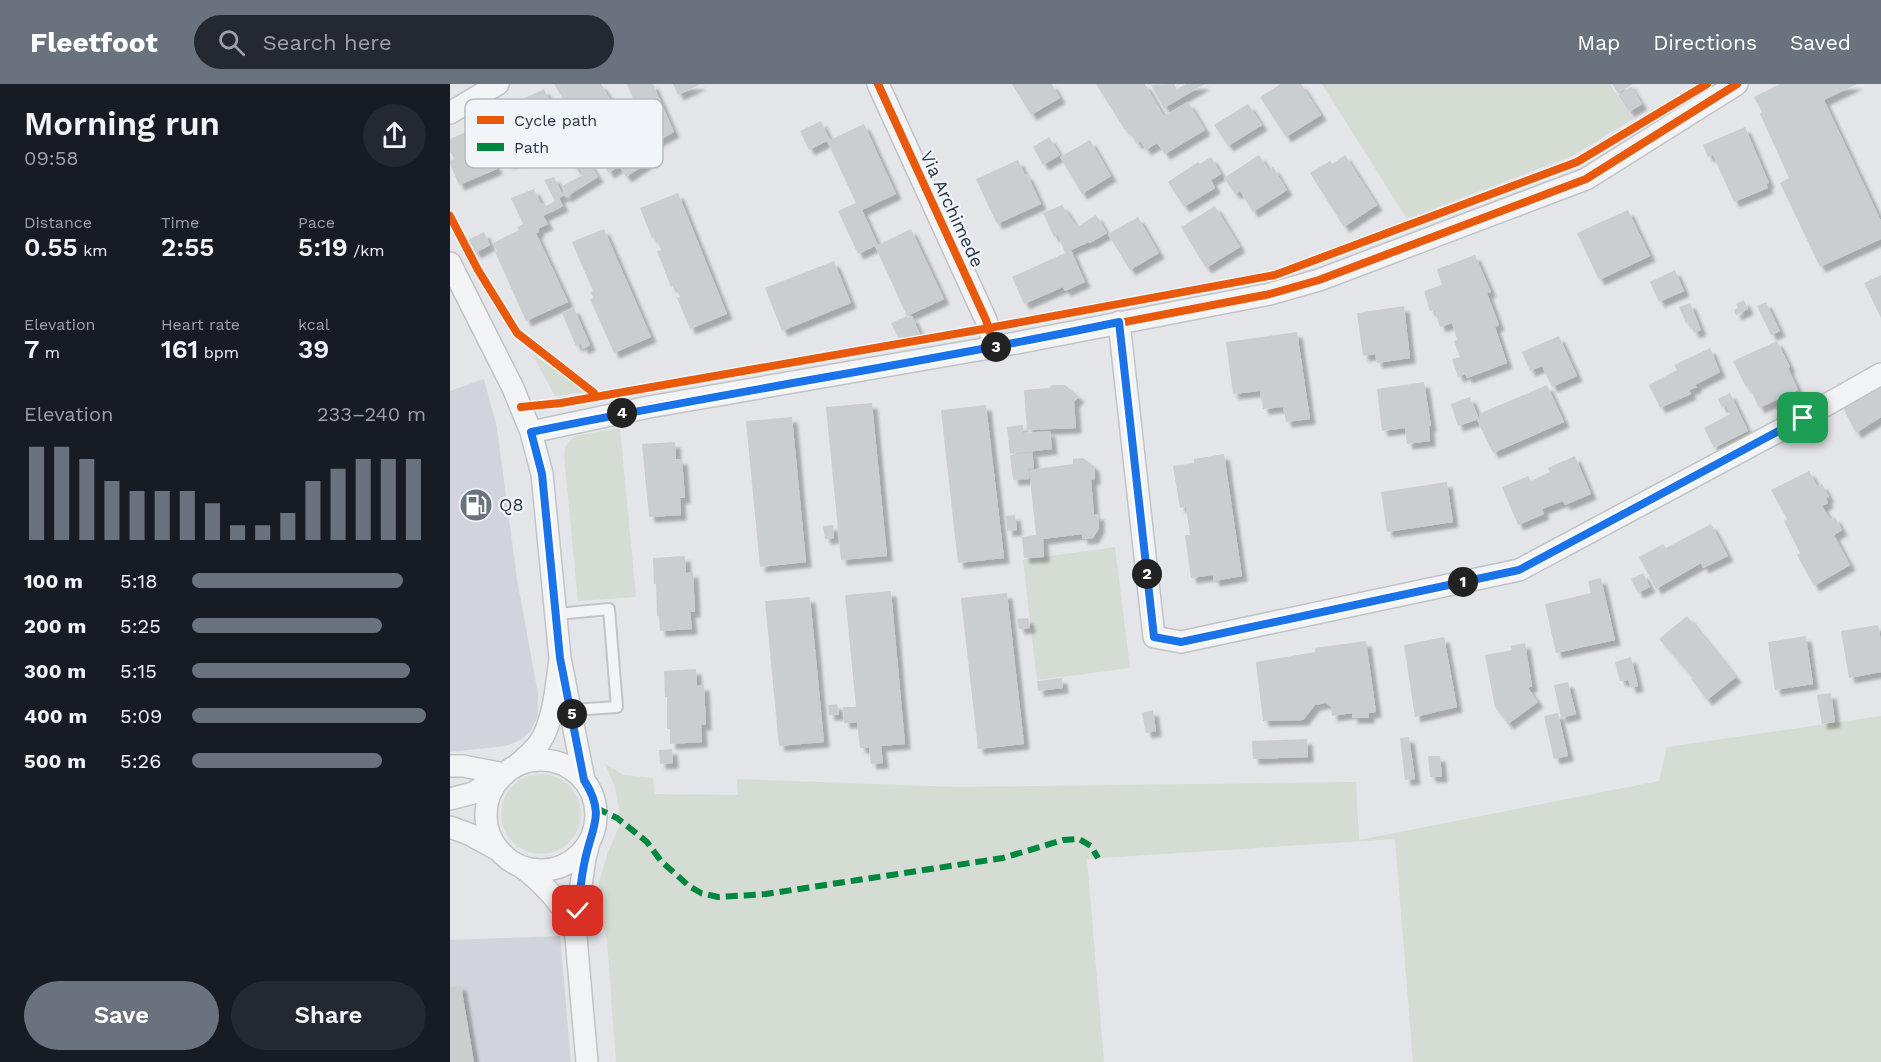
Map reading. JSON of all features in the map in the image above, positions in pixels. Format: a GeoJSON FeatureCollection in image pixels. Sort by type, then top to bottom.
{"type":"FeatureCollection","features":[{"type":"Feature","properties":{"kind":"street"},"geometry":{"type":"LineString","coordinates":[[473,99],[498,84]]}},
{"type":"Feature","properties":{"kind":"street","name":"Via Archimede"},"geometry":{"type":"LineString","coordinates":[[878,84],[986,320],[995,347]]}},
{"type":"Feature","properties":{"kind":"street"},"geometry":{"type":"LineString","coordinates":[[531,432],[648,407],[995,347],[1270,294],[1319,280],[1586,179],[1639,148],[1734,85]]}},
{"type":"Feature","properties":{"kind":"street"},"geometry":{"type":"LineString","coordinates":[[450,113],[465,104]]}},
{"type":"Feature","properties":{"kind":"street"},"geometry":{"type":"LineString","coordinates":[[450,263],[513,388],[531,432],[542,474],[560,658],[584,780]]}},
{"type":"Feature","properties":{"kind":"street"},"geometry":{"type":"LineString","coordinates":[[1119,322],[1154,637],[1181,642],[1519,570],[1881,374]]}},
{"type":"Feature","properties":{"kind":"street"},"geometry":{"type":"LineString","coordinates":[[560,658],[555,696],[543,737],[530,755],[494,786],[488,801],[486,818],[490,836],[507,857],[531,869],[549,869],[567,864],[580,854],[590,841]]}},
{"type":"Feature","properties":{"kind":"street"},"geometry":{"type":"LineString","coordinates":[[450,799],[473,793],[531,761],[546,760],[560,763],[573,770],[584,780],[592,794],[596,808],[596,825],[585,858],[575,926],[587,1062]]}},
{"type":"Feature","properties":{"kind":"street"},"geometry":{"type":"LineString","coordinates":[[450,766],[511,770]]}},
{"type":"Feature","properties":{"kind":"street"},"geometry":{"type":"LineString","coordinates":[[450,826],[469,834],[535,877],[556,898],[575,926]]}},
{"type":"Feature","properties":{"kind":"lane"},"geometry":{"type":"LineString","coordinates":[[557,614],[609,609],[617,708],[572,710]]}},
{"type":"Feature","properties":{"kind":"shaded area"},"geometry":{"type":"Polygon","coordinates":[[[1322,84],[1610,84],[1633,119],[1572,156],[1407,219],[1322,84]]]}},
{"type":"Feature","properties":{"kind":"shaded area"},"geometry":{"type":"Polygon","coordinates":[[[532,354],[587,392],[555,396],[532,354]]]}},
{"type":"Feature","properties":{"kind":"shaded area"},"geometry":{"type":"Polygon","coordinates":[[[484,379],[497,428],[517,579],[538,694],[538,716],[530,732],[520,740],[506,746],[450,752],[450,391],[484,379]]]}},
{"type":"Feature","properties":{"kind":"shaded area"},"geometry":{"type":"Polygon","coordinates":[[[620,428],[636,597],[578,601],[565,447],[574,436],[620,428]]]}},
{"type":"Feature","properties":{"kind":"shaded area"},"geometry":{"type":"Polygon","coordinates":[[[1115,547],[1130,668],[1037,680],[1023,560],[1115,547]]]}},
{"type":"Feature","properties":{"kind":"shaded area"},"geometry":{"type":"Polygon","coordinates":[[[1881,716],[1881,1062],[1413,1062],[1395,839],[1087,859],[1104,1062],[616,1062],[607,940],[596,903],[608,852],[619,827],[619,808],[615,787],[605,764],[624,775],[653,778],[655,794],[738,795],[737,779],[959,787],[1356,782],[1359,840],[1659,781],[1667,747],[1881,716]]]}},
{"type":"Feature","properties":{"kind":"shaded area"},"geometry":{"type":"Polygon","coordinates":[[[533,774],[549,774],[570,785],[581,806],[581,822],[570,843],[549,854],[533,854],[519,848],[507,836],[501,822],[501,806],[507,792],[519,780],[533,774]]]}},
{"type":"Feature","properties":{"kind":"shaded area"},"geometry":{"type":"Polygon","coordinates":[[[560,936],[571,1062],[450,1062],[450,940],[560,936]]]}},
{"type":"Feature","properties":{"kind":"building"},"geometry":{"type":"Polygon","coordinates":[[[554,84],[601,84],[610,99],[563,99],[554,84]]]}},
{"type":"Feature","properties":{"kind":"building"},"geometry":{"type":"Polygon","coordinates":[[[627,84],[653,84],[660,99],[633,99],[627,84]]]}},
{"type":"Feature","properties":{"kind":"building"},"geometry":{"type":"Polygon","coordinates":[[[673,84],[701,84],[678,95],[673,84]]]}},
{"type":"Feature","properties":{"kind":"building"},"geometry":{"type":"Polygon","coordinates":[[[1012,84],[1052,84],[1060,98],[1031,115],[1012,84]]]}},
{"type":"Feature","properties":{"kind":"building"},"geometry":{"type":"Polygon","coordinates":[[[1096,84],[1145,84],[1164,116],[1188,102],[1205,130],[1165,154],[1157,143],[1146,150],[1140,141],[1137,144],[1127,129],[1125,130],[1096,84]]]}},
{"type":"Feature","properties":{"kind":"building"},"geometry":{"type":"Polygon","coordinates":[[[1174,84],[1177,89],[1186,84],[1205,84],[1164,108],[1151,85],[1174,84]]]}},
{"type":"Feature","properties":{"kind":"building"},"geometry":{"type":"Polygon","coordinates":[[[1281,84],[1301,84],[1321,115],[1286,137],[1260,97],[1281,84]]]}},
{"type":"Feature","properties":{"kind":"building"},"geometry":{"type":"Polygon","coordinates":[[[1612,84],[1633,84],[1618,93],[1612,84]]]}},
{"type":"Feature","properties":{"kind":"building"},"geometry":{"type":"Polygon","coordinates":[[[1780,84],[1857,84],[1824,100],[1881,221],[1881,239],[1820,267],[1780,183],[1789,178],[1754,97],[1780,84]]]}},
{"type":"Feature","properties":{"kind":"building"},"geometry":{"type":"Polygon","coordinates":[[[1631,87],[1642,104],[1629,112],[1618,95],[1631,87]]]}},
{"type":"Feature","properties":{"kind":"building"},"geometry":{"type":"Polygon","coordinates":[[[544,89],[549,99],[523,99],[544,89]]]}},
{"type":"Feature","properties":{"kind":"building"},"geometry":{"type":"Polygon","coordinates":[[[1248,104],[1262,125],[1228,146],[1214,125],[1248,104]]]}},
{"type":"Feature","properties":{"kind":"building"},"geometry":{"type":"Polygon","coordinates":[[[663,107],[674,132],[663,138],[663,107]]]}},
{"type":"Feature","properties":{"kind":"building"},"geometry":{"type":"Polygon","coordinates":[[[821,121],[830,140],[864,124],[896,194],[862,210],[878,245],[911,229],[944,299],[907,316],[875,246],[858,254],[838,211],[856,203],[827,141],[809,150],[800,131],[821,121]]]}},
{"type":"Feature","properties":{"kind":"building"},"geometry":{"type":"Polygon","coordinates":[[[1745,127],[1769,183],[1766,184],[1768,188],[1734,202],[1713,155],[1708,157],[1703,145],[1745,127]]]}},
{"type":"Feature","properties":{"kind":"building"},"geometry":{"type":"Polygon","coordinates":[[[465,132],[465,168],[497,169],[459,185],[450,164],[450,161],[454,159],[450,151],[450,139],[465,132]]]}},
{"type":"Feature","properties":{"kind":"building"},"geometry":{"type":"Polygon","coordinates":[[[1049,137],[1060,155],[1043,165],[1033,147],[1049,137]]]}},
{"type":"Feature","properties":{"kind":"building"},"geometry":{"type":"Polygon","coordinates":[[[1090,140],[1111,176],[1082,194],[1060,157],[1090,140]]]}},
{"type":"Feature","properties":{"kind":"building"},"geometry":{"type":"Polygon","coordinates":[[[1259,155],[1269,170],[1273,167],[1287,190],[1253,212],[1240,191],[1235,194],[1224,178],[1259,155]]]}},
{"type":"Feature","properties":{"kind":"building"},"geometry":{"type":"Polygon","coordinates":[[[1345,155],[1377,205],[1344,227],[1310,173],[1330,161],[1332,164],[1345,155]]]}},
{"type":"Feature","properties":{"kind":"building"},"geometry":{"type":"Polygon","coordinates":[[[1211,157],[1221,174],[1211,180],[1215,188],[1184,207],[1168,182],[1198,162],[1200,164],[1211,157]]]}},
{"type":"Feature","properties":{"kind":"building"},"geometry":{"type":"Polygon","coordinates":[[[1018,160],[1041,204],[997,224],[976,179],[1018,160]]]}},
{"type":"Feature","properties":{"kind":"building"},"geometry":{"type":"Polygon","coordinates":[[[592,168],[598,177],[566,197],[565,195],[559,198],[563,206],[543,216],[548,224],[538,229],[539,232],[536,233],[568,302],[526,321],[493,243],[519,230],[517,227],[523,224],[511,198],[534,189],[541,204],[544,203],[546,206],[555,201],[544,180],[554,177],[562,193],[565,191],[562,186],[583,175],[580,169],[576,169],[592,168]]]}},
{"type":"Feature","properties":{"kind":"building"},"geometry":{"type":"Polygon","coordinates":[[[606,168],[616,168],[609,173],[606,168]]]}},
{"type":"Feature","properties":{"kind":"building"},"geometry":{"type":"Polygon","coordinates":[[[620,168],[640,168],[626,177],[620,168]]]}},
{"type":"Feature","properties":{"kind":"building"},"geometry":{"type":"Polygon","coordinates":[[[678,193],[727,314],[690,329],[677,298],[680,297],[675,285],[671,287],[657,251],[661,250],[656,237],[652,238],[640,208],[678,193]]]}},
{"type":"Feature","properties":{"kind":"building"},"geometry":{"type":"Polygon","coordinates":[[[1062,205],[1077,227],[1096,215],[1107,233],[1071,250],[1085,282],[1065,291],[1063,287],[1024,304],[1012,277],[1065,253],[1058,235],[1054,237],[1043,213],[1062,205]]]}},
{"type":"Feature","properties":{"kind":"building"},"geometry":{"type":"Polygon","coordinates":[[[1215,206],[1240,247],[1206,268],[1181,227],[1215,206]]]}},
{"type":"Feature","properties":{"kind":"building"},"geometry":{"type":"Polygon","coordinates":[[[1628,210],[1650,256],[1599,280],[1577,233],[1628,210]]]}},
{"type":"Feature","properties":{"kind":"building"},"geometry":{"type":"Polygon","coordinates":[[[1138,217],[1159,253],[1130,270],[1108,234],[1138,217]]]}},
{"type":"Feature","properties":{"kind":"building"},"geometry":{"type":"Polygon","coordinates":[[[604,229],[651,337],[614,353],[590,299],[593,298],[591,292],[593,291],[572,242],[604,229]]]}},
{"type":"Feature","properties":{"kind":"building"},"geometry":{"type":"Polygon","coordinates":[[[484,232],[490,245],[475,253],[468,240],[484,232]]]}},
{"type":"Feature","properties":{"kind":"building"},"geometry":{"type":"Polygon","coordinates":[[[1475,255],[1491,292],[1487,293],[1499,325],[1495,327],[1507,363],[1467,378],[1465,374],[1458,377],[1452,359],[1460,357],[1454,341],[1457,340],[1452,323],[1440,327],[1435,310],[1430,311],[1424,291],[1442,285],[1437,269],[1475,255]]]}},
{"type":"Feature","properties":{"kind":"building"},"geometry":{"type":"Polygon","coordinates":[[[834,261],[851,303],[782,331],[765,288],[834,261]]]}},
{"type":"Feature","properties":{"kind":"building"},"geometry":{"type":"Polygon","coordinates":[[[1675,270],[1684,291],[1659,302],[1650,282],[1675,270]]]}},
{"type":"Feature","properties":{"kind":"building"},"geometry":{"type":"Polygon","coordinates":[[[1881,275],[1881,318],[1864,283],[1881,275]]]}},
{"type":"Feature","properties":{"kind":"building"},"geometry":{"type":"Polygon","coordinates":[[[1744,300],[1748,309],[1736,315],[1734,310],[1738,308],[1736,304],[1744,300]]]}},
{"type":"Feature","properties":{"kind":"building"},"geometry":{"type":"Polygon","coordinates":[[[1766,302],[1780,331],[1771,335],[1757,306],[1766,302]]]}},
{"type":"Feature","properties":{"kind":"building"},"geometry":{"type":"Polygon","coordinates":[[[1690,303],[1701,330],[1694,333],[1689,322],[1686,323],[1679,307],[1690,303]]]}},
{"type":"Feature","properties":{"kind":"building"},"geometry":{"type":"Polygon","coordinates":[[[1404,306],[1410,358],[1377,363],[1375,354],[1363,356],[1357,313],[1404,306]]]}},
{"type":"Feature","properties":{"kind":"building"},"geometry":{"type":"Polygon","coordinates":[[[574,308],[590,345],[583,349],[581,344],[576,346],[562,313],[574,308]]]}},
{"type":"Feature","properties":{"kind":"building"},"geometry":{"type":"Polygon","coordinates":[[[907,316],[907,318],[912,316],[920,334],[898,338],[891,323],[907,316]]]}},
{"type":"Feature","properties":{"kind":"building"},"geometry":{"type":"Polygon","coordinates":[[[1297,332],[1310,419],[1286,422],[1283,407],[1263,409],[1260,391],[1233,394],[1226,342],[1297,332]]]}},
{"type":"Feature","properties":{"kind":"building"},"geometry":{"type":"Polygon","coordinates":[[[1559,336],[1577,376],[1552,387],[1542,366],[1530,371],[1522,352],[1559,336]]]}},
{"type":"Feature","properties":{"kind":"building"},"geometry":{"type":"Polygon","coordinates":[[[1777,341],[1798,390],[1759,408],[1749,386],[1746,387],[1733,361],[1777,341]]]}},
{"type":"Feature","properties":{"kind":"building"},"geometry":{"type":"Polygon","coordinates":[[[1710,348],[1720,372],[1695,385],[1697,387],[1689,390],[1691,394],[1660,408],[1649,385],[1677,370],[1674,365],[1710,348]]]}},
{"type":"Feature","properties":{"kind":"building"},"geometry":{"type":"Polygon","coordinates":[[[1424,382],[1431,426],[1429,426],[1430,441],[1407,444],[1405,428],[1382,431],[1377,389],[1424,382]]]}},
{"type":"Feature","properties":{"kind":"building"},"geometry":{"type":"Polygon","coordinates":[[[1052,385],[1065,385],[1079,397],[1074,402],[1076,428],[1027,430],[1024,390],[1049,388],[1052,385]]]}},
{"type":"Feature","properties":{"kind":"building"},"geometry":{"type":"Polygon","coordinates":[[[1547,385],[1564,422],[1493,453],[1477,420],[1480,419],[1479,414],[1547,385]]]}},
{"type":"Feature","properties":{"kind":"building"},"geometry":{"type":"Polygon","coordinates":[[[1881,386],[1881,417],[1856,433],[1842,406],[1881,386]]]}},
{"type":"Feature","properties":{"kind":"building"},"geometry":{"type":"Polygon","coordinates":[[[1730,393],[1748,431],[1714,448],[1704,428],[1730,414],[1726,405],[1722,408],[1718,399],[1730,393]]]}},
{"type":"Feature","properties":{"kind":"building"},"geometry":{"type":"Polygon","coordinates":[[[1470,397],[1479,419],[1458,426],[1451,404],[1470,397]]]}},
{"type":"Feature","properties":{"kind":"building"},"geometry":{"type":"Polygon","coordinates":[[[872,403],[887,556],[841,560],[826,407],[872,403]]]}},
{"type":"Feature","properties":{"kind":"building"},"geometry":{"type":"Polygon","coordinates":[[[986,405],[1004,558],[958,563],[941,410],[986,405]]]}},
{"type":"Feature","properties":{"kind":"building"},"geometry":{"type":"Polygon","coordinates":[[[792,417],[806,562],[760,567],[746,421],[792,417]]]}},
{"type":"Feature","properties":{"kind":"building"},"geometry":{"type":"Polygon","coordinates":[[[1023,425],[1023,433],[1050,431],[1052,449],[1010,454],[1007,427],[1023,425]]]}},
{"type":"Feature","properties":{"kind":"building"},"geometry":{"type":"Polygon","coordinates":[[[675,442],[676,459],[682,459],[685,498],[680,498],[681,515],[649,517],[642,444],[675,442]]]}},
{"type":"Feature","properties":{"kind":"building"},"geometry":{"type":"Polygon","coordinates":[[[1032,452],[1034,468],[1029,469],[1028,466],[1029,479],[1013,480],[1010,455],[1032,452]]]}},
{"type":"Feature","properties":{"kind":"building"},"geometry":{"type":"Polygon","coordinates":[[[1224,454],[1242,576],[1214,581],[1213,575],[1191,578],[1185,535],[1190,535],[1186,507],[1180,508],[1173,466],[1194,463],[1194,459],[1224,454]]]}},
{"type":"Feature","properties":{"kind":"building"},"geometry":{"type":"Polygon","coordinates":[[[1575,456],[1591,494],[1565,505],[1563,501],[1542,509],[1544,514],[1518,525],[1502,487],[1528,476],[1531,481],[1550,472],[1548,468],[1575,456]]]}},
{"type":"Feature","properties":{"kind":"building"},"geometry":{"type":"Polygon","coordinates":[[[1083,458],[1094,466],[1095,479],[1091,480],[1094,515],[1099,514],[1099,528],[1093,538],[1082,539],[1082,534],[1043,539],[1044,557],[1024,558],[1022,537],[1036,535],[1029,470],[1073,464],[1073,459],[1083,458]]]}},
{"type":"Feature","properties":{"kind":"building"},"geometry":{"type":"Polygon","coordinates":[[[1809,471],[1817,486],[1822,484],[1829,497],[1826,498],[1828,503],[1822,506],[1830,519],[1835,517],[1842,530],[1834,535],[1850,565],[1814,586],[1797,555],[1800,553],[1784,521],[1787,519],[1771,490],[1809,471]]]}},
{"type":"Feature","properties":{"kind":"building"},"geometry":{"type":"Polygon","coordinates":[[[1447,482],[1453,522],[1387,532],[1381,492],[1447,482]]]}},
{"type":"Feature","properties":{"kind":"building"},"geometry":{"type":"Polygon","coordinates":[[[1015,515],[1017,530],[1007,531],[1006,516],[1015,515]]]}},
{"type":"Feature","properties":{"kind":"building"},"geometry":{"type":"Polygon","coordinates":[[[1711,524],[1728,556],[1703,568],[1701,563],[1656,589],[1639,557],[1663,544],[1666,548],[1711,524]]]}},
{"type":"Feature","properties":{"kind":"building"},"geometry":{"type":"Polygon","coordinates":[[[833,525],[834,538],[825,539],[823,526],[833,525]]]}},
{"type":"Feature","properties":{"kind":"building"},"geometry":{"type":"Polygon","coordinates":[[[685,556],[686,573],[693,572],[695,612],[690,612],[692,629],[660,631],[653,558],[685,556]]]}},
{"type":"Feature","properties":{"kind":"building"},"geometry":{"type":"Polygon","coordinates":[[[1643,573],[1650,587],[1638,593],[1631,579],[1643,573]]]}},
{"type":"Feature","properties":{"kind":"building"},"geometry":{"type":"Polygon","coordinates":[[[1601,578],[1615,640],[1556,653],[1545,604],[1591,593],[1588,581],[1601,578]]]}},
{"type":"Feature","properties":{"kind":"building"},"geometry":{"type":"Polygon","coordinates":[[[891,591],[905,744],[881,746],[883,763],[871,764],[869,748],[860,748],[857,722],[844,723],[843,707],[856,707],[845,595],[891,591]]]}},
{"type":"Feature","properties":{"kind":"building"},"geometry":{"type":"Polygon","coordinates":[[[1007,593],[1024,744],[978,749],[961,598],[1007,593]]]}},
{"type":"Feature","properties":{"kind":"building"},"geometry":{"type":"Polygon","coordinates":[[[810,597],[824,742],[779,746],[765,601],[810,597]]]}},
{"type":"Feature","properties":{"kind":"building"},"geometry":{"type":"Polygon","coordinates":[[[1687,616],[1736,677],[1707,700],[1691,679],[1693,678],[1659,639],[1687,616]]]}},
{"type":"Feature","properties":{"kind":"building"},"geometry":{"type":"Polygon","coordinates":[[[1028,618],[1030,628],[1019,629],[1017,619],[1028,618]]]}},
{"type":"Feature","properties":{"kind":"building"},"geometry":{"type":"Polygon","coordinates":[[[1878,625],[1881,641],[1881,672],[1849,678],[1841,631],[1878,625]]]}},
{"type":"Feature","properties":{"kind":"building"},"geometry":{"type":"Polygon","coordinates":[[[1806,636],[1813,684],[1775,690],[1768,642],[1806,636]]]}},
{"type":"Feature","properties":{"kind":"building"},"geometry":{"type":"Polygon","coordinates":[[[1444,637],[1457,707],[1415,717],[1404,645],[1444,637]]]}},
{"type":"Feature","properties":{"kind":"building"},"geometry":{"type":"Polygon","coordinates":[[[1366,641],[1376,712],[1369,713],[1369,718],[1352,718],[1352,713],[1332,716],[1331,707],[1326,703],[1315,705],[1303,720],[1263,721],[1256,662],[1315,652],[1315,648],[1366,641]]]}},
{"type":"Feature","properties":{"kind":"building"},"geometry":{"type":"Polygon","coordinates":[[[1525,643],[1532,686],[1528,688],[1538,702],[1508,724],[1495,707],[1485,655],[1512,650],[1510,646],[1525,643]]]}},
{"type":"Feature","properties":{"kind":"building"},"geometry":{"type":"Polygon","coordinates":[[[1631,657],[1638,686],[1631,688],[1628,680],[1620,681],[1615,662],[1631,657]]]}},
{"type":"Feature","properties":{"kind":"building"},"geometry":{"type":"Polygon","coordinates":[[[696,669],[697,686],[704,685],[706,725],[701,725],[702,742],[670,744],[664,671],[696,669]]]}},
{"type":"Feature","properties":{"kind":"building"},"geometry":{"type":"Polygon","coordinates":[[[1062,678],[1063,688],[1038,691],[1037,681],[1062,678]]]}},
{"type":"Feature","properties":{"kind":"building"},"geometry":{"type":"Polygon","coordinates":[[[1568,682],[1576,714],[1561,718],[1554,685],[1568,682]]]}},
{"type":"Feature","properties":{"kind":"building"},"geometry":{"type":"Polygon","coordinates":[[[1831,693],[1835,722],[1822,724],[1817,695],[1831,693]]]}},
{"type":"Feature","properties":{"kind":"building"},"geometry":{"type":"Polygon","coordinates":[[[837,704],[839,715],[829,715],[828,705],[837,704]]]}},
{"type":"Feature","properties":{"kind":"building"},"geometry":{"type":"Polygon","coordinates":[[[1153,710],[1156,731],[1146,733],[1142,713],[1153,710]]]}},
{"type":"Feature","properties":{"kind":"building"},"geometry":{"type":"Polygon","coordinates":[[[1558,713],[1568,756],[1554,759],[1544,716],[1558,713]]]}},
{"type":"Feature","properties":{"kind":"building"},"geometry":{"type":"Polygon","coordinates":[[[1409,737],[1415,779],[1405,780],[1400,738],[1409,737]]]}},
{"type":"Feature","properties":{"kind":"building"},"geometry":{"type":"Polygon","coordinates":[[[1307,739],[1308,757],[1253,759],[1252,741],[1307,739]]]}},
{"type":"Feature","properties":{"kind":"building"},"geometry":{"type":"Polygon","coordinates":[[[672,749],[673,763],[660,764],[659,750],[672,749]]]}},
{"type":"Feature","properties":{"kind":"building"},"geometry":{"type":"Polygon","coordinates":[[[1428,756],[1440,756],[1442,777],[1430,777],[1428,756]]]}},
{"type":"Feature","properties":{"kind":"building"},"geometry":{"type":"Polygon","coordinates":[[[461,985],[474,1062],[450,1062],[450,987],[461,985]]]}},
{"type":"Feature","properties":{"kind":"marked path"},"geometry":{"type":"LineString","coordinates":[[596,808],[617,818],[647,842],[661,861],[689,886],[701,893],[718,897],[766,894],[1003,858],[1063,840],[1079,839],[1091,846],[1098,858]]}},
{"type":"Feature","properties":{"kind":"cycle path"},"geometry":{"type":"LineString","coordinates":[[878,84],[986,320],[991,336]]}},
{"type":"Feature","properties":{"kind":"cycle path"},"geometry":{"type":"LineString","coordinates":[[521,407],[561,403],[1275,275],[1577,162],[1707,84]]}},
{"type":"Feature","properties":{"kind":"cycle path"},"geometry":{"type":"LineString","coordinates":[[531,432],[649,407],[995,347],[1270,294],[1319,280],[1586,179],[1737,84]]}},
{"type":"Feature","properties":{"kind":"cycle path"},"geometry":{"type":"LineString","coordinates":[[450,216],[478,270],[517,333],[595,396]]}},
{"type":"Feature","properties":{"kind":"place","name":"Q8"},"geometry":{"type":"Point","coordinates":[476,505]}},
{"type":"Feature","properties":{"kind":"route"},"geometry":{"type":"LineString","coordinates":[[578,911],[585,858],[596,825],[596,808],[592,794],[584,780],[560,658],[542,474],[531,432],[648,407],[995,347],[1119,322],[1154,637],[1181,642],[1519,570],[1803,418]]}}]}
